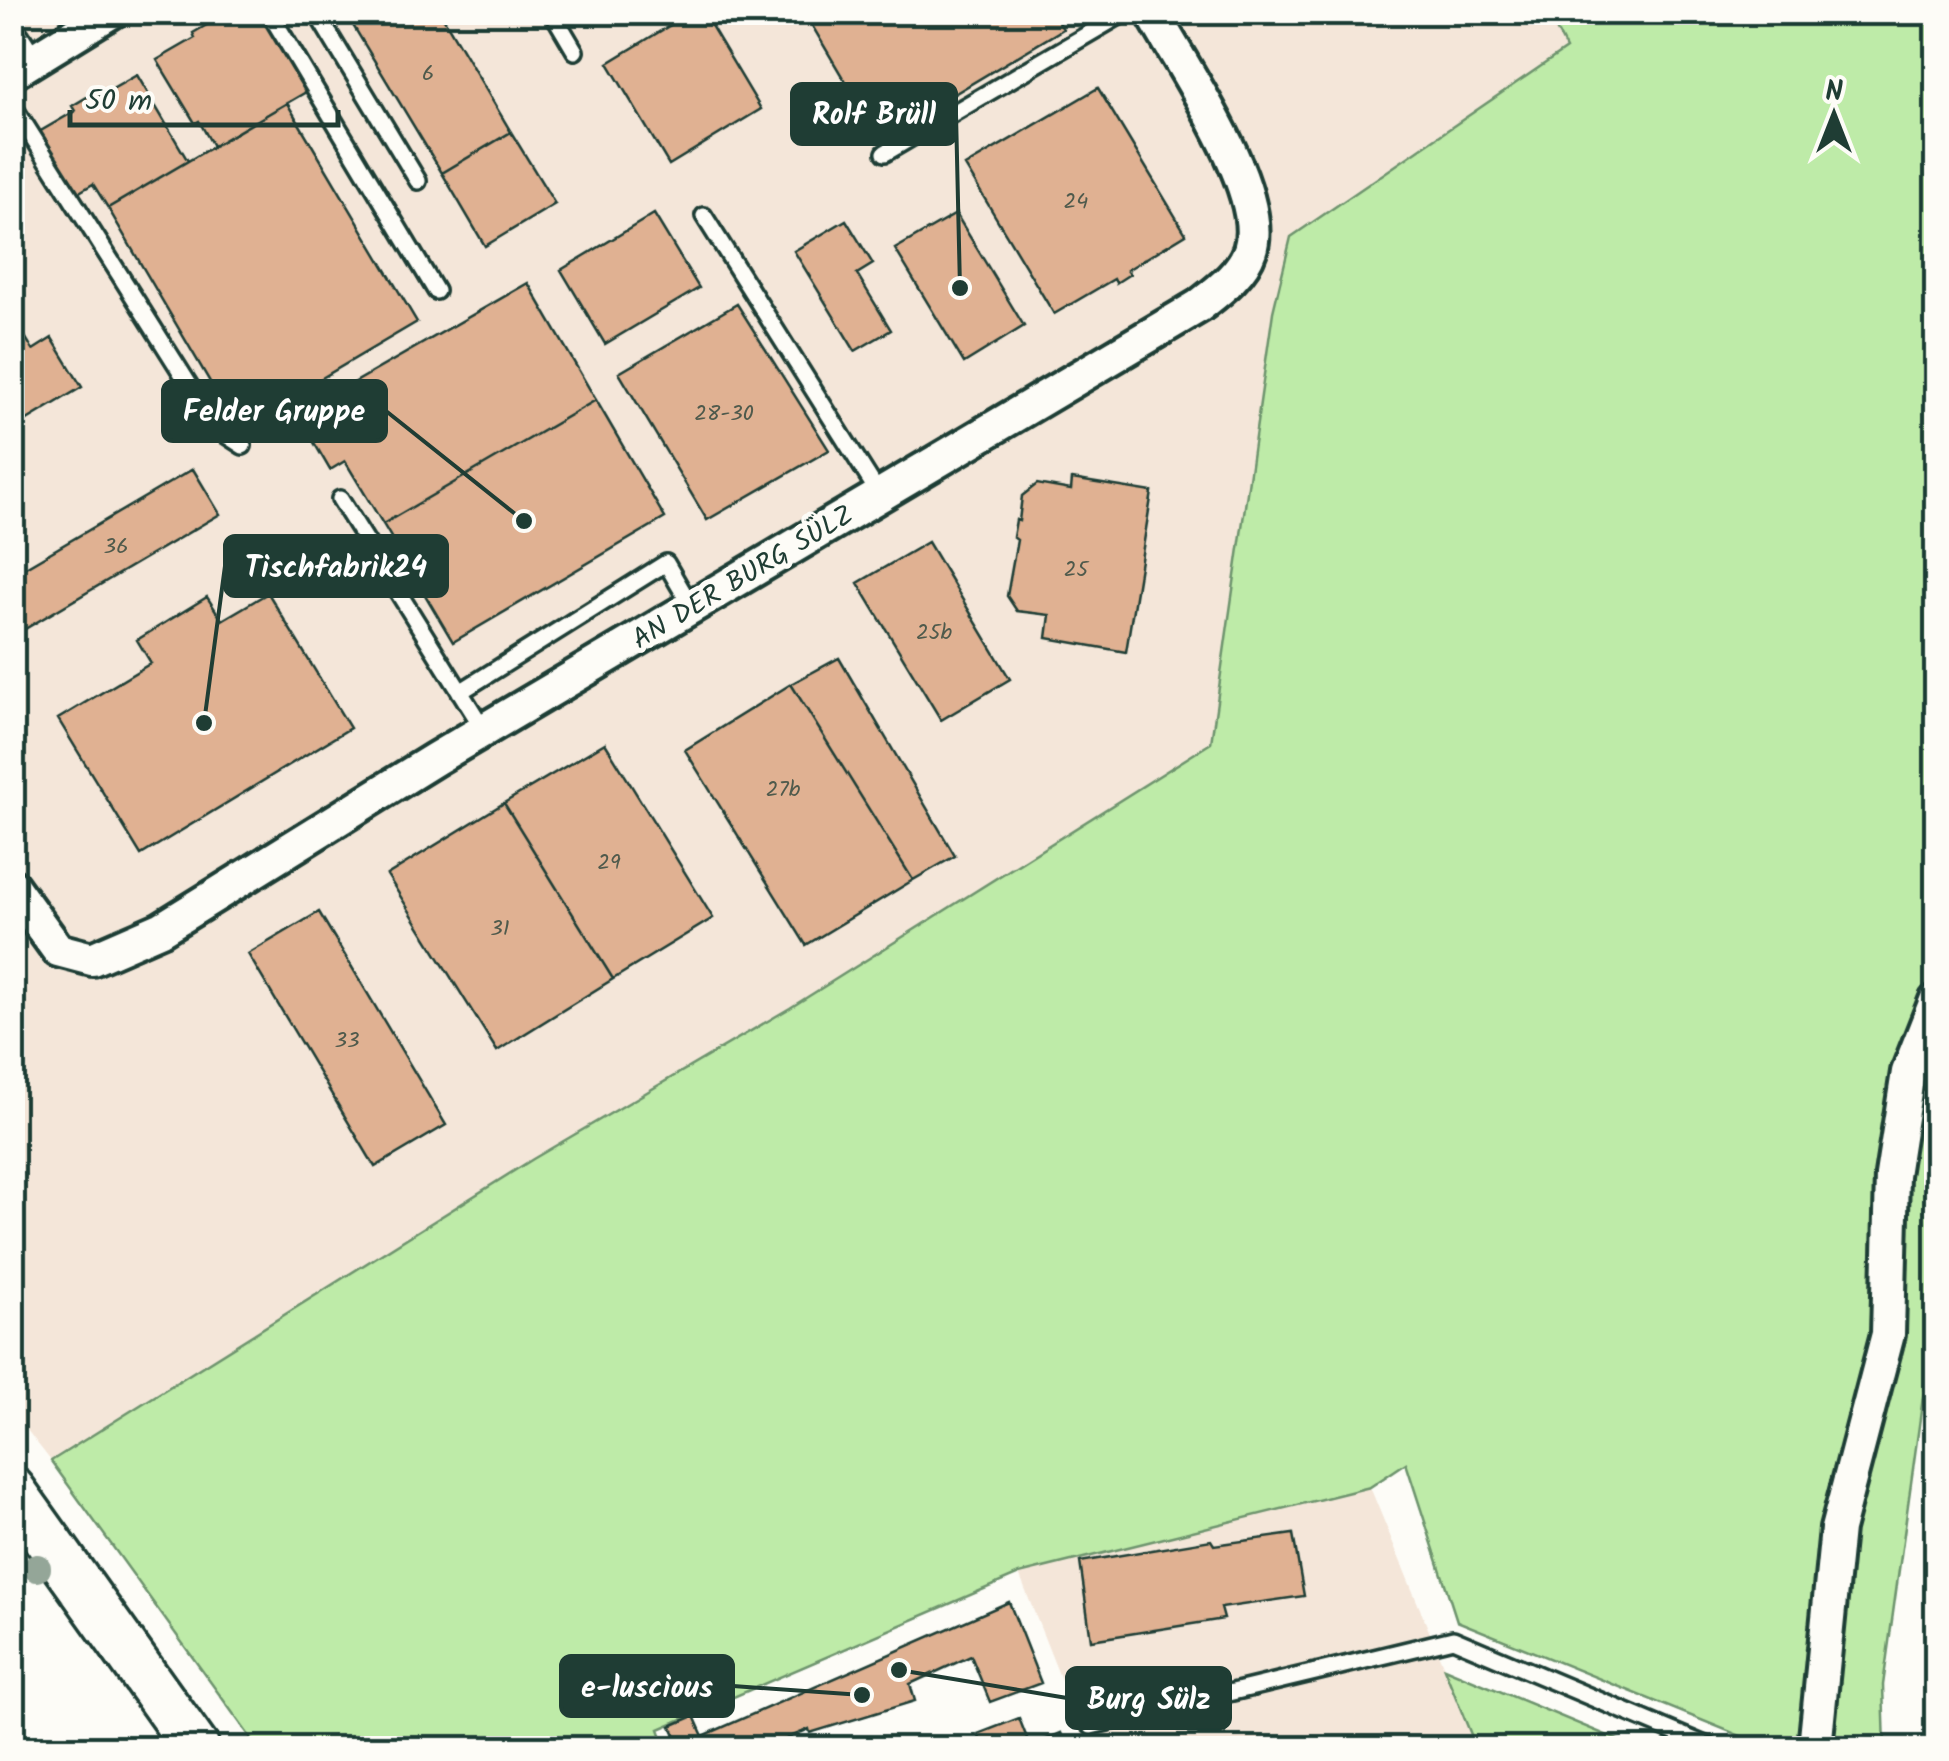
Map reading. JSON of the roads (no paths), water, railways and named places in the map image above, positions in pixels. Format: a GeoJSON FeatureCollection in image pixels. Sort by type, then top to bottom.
{"type":"FeatureCollection","features":[{"type":"Feature","properties":{"kind":"main road"},"geometry":{"type":"LineString","coordinates":[[12,1490],[196,1748]]}},
{"type":"Feature","properties":{"kind":"street"},"geometry":{"type":"LineString","coordinates":[[24,66],[111,12]]}},
{"type":"Feature","properties":{"kind":"street","name":"AN DER BURG SÜLZ"},"geometry":{"type":"LineString","coordinates":[[12,886],[58,950],[92,959],[160,929],[484,730],[1199,306],[1224,287],[1251,248],[1250,206],[1242,176],[1152,12]]}},
{"type":"Feature","properties":{"kind":"street"},"geometry":{"type":"LineString","coordinates":[[1815,1748],[1837,1528],[1888,1334],[1892,1176],[1908,1072],[1936,1001]]}},
{"type":"Feature","properties":{"kind":"lane"},"geometry":{"type":"LineString","coordinates":[[269,12],[436,291]]}},
{"type":"Feature","properties":{"kind":"lane"},"geometry":{"type":"LineString","coordinates":[[316,12],[418,181]]}},
{"type":"Feature","properties":{"kind":"lane"},"geometry":{"type":"LineString","coordinates":[[552,12],[574,51]]}},
{"type":"Feature","properties":{"kind":"lane"},"geometry":{"type":"LineString","coordinates":[[886,153],[1126,12]]}},
{"type":"Feature","properties":{"kind":"lane"},"geometry":{"type":"LineString","coordinates":[[12,22],[24,66]]}},
{"type":"Feature","properties":{"kind":"lane"},"geometry":{"type":"LineString","coordinates":[[12,104],[217,430],[243,446]]}},
{"type":"Feature","properties":{"kind":"lane"},"geometry":{"type":"LineString","coordinates":[[704,216],[879,494]]}},
{"type":"Feature","properties":{"kind":"lane"},"geometry":{"type":"LineString","coordinates":[[340,498],[484,730]]}},
{"type":"Feature","properties":{"kind":"lane"},"geometry":{"type":"LineString","coordinates":[[460,692],[666,563],[691,606]]}},
{"type":"Feature","properties":{"kind":"lane"},"geometry":{"type":"LineString","coordinates":[[1091,1726],[1453,1639],[1712,1748]]}},
{"type":"Feature","properties":{"kind":"place","name":"Rolf Brüll"},"geometry":{"type":"Point","coordinates":[960,288]}},
{"type":"Feature","properties":{"kind":"place","name":"Felder Gruppe"},"geometry":{"type":"Point","coordinates":[524,521]}},
{"type":"Feature","properties":{"kind":"place","name":"Tischfabrik24"},"geometry":{"type":"Point","coordinates":[204,723]}},
{"type":"Feature","properties":{"kind":"place","name":"Burg Sülz"},"geometry":{"type":"Point","coordinates":[899,1670]}},
{"type":"Feature","properties":{"kind":"place","name":"e-luscious"},"geometry":{"type":"Point","coordinates":[862,1695]}}]}
